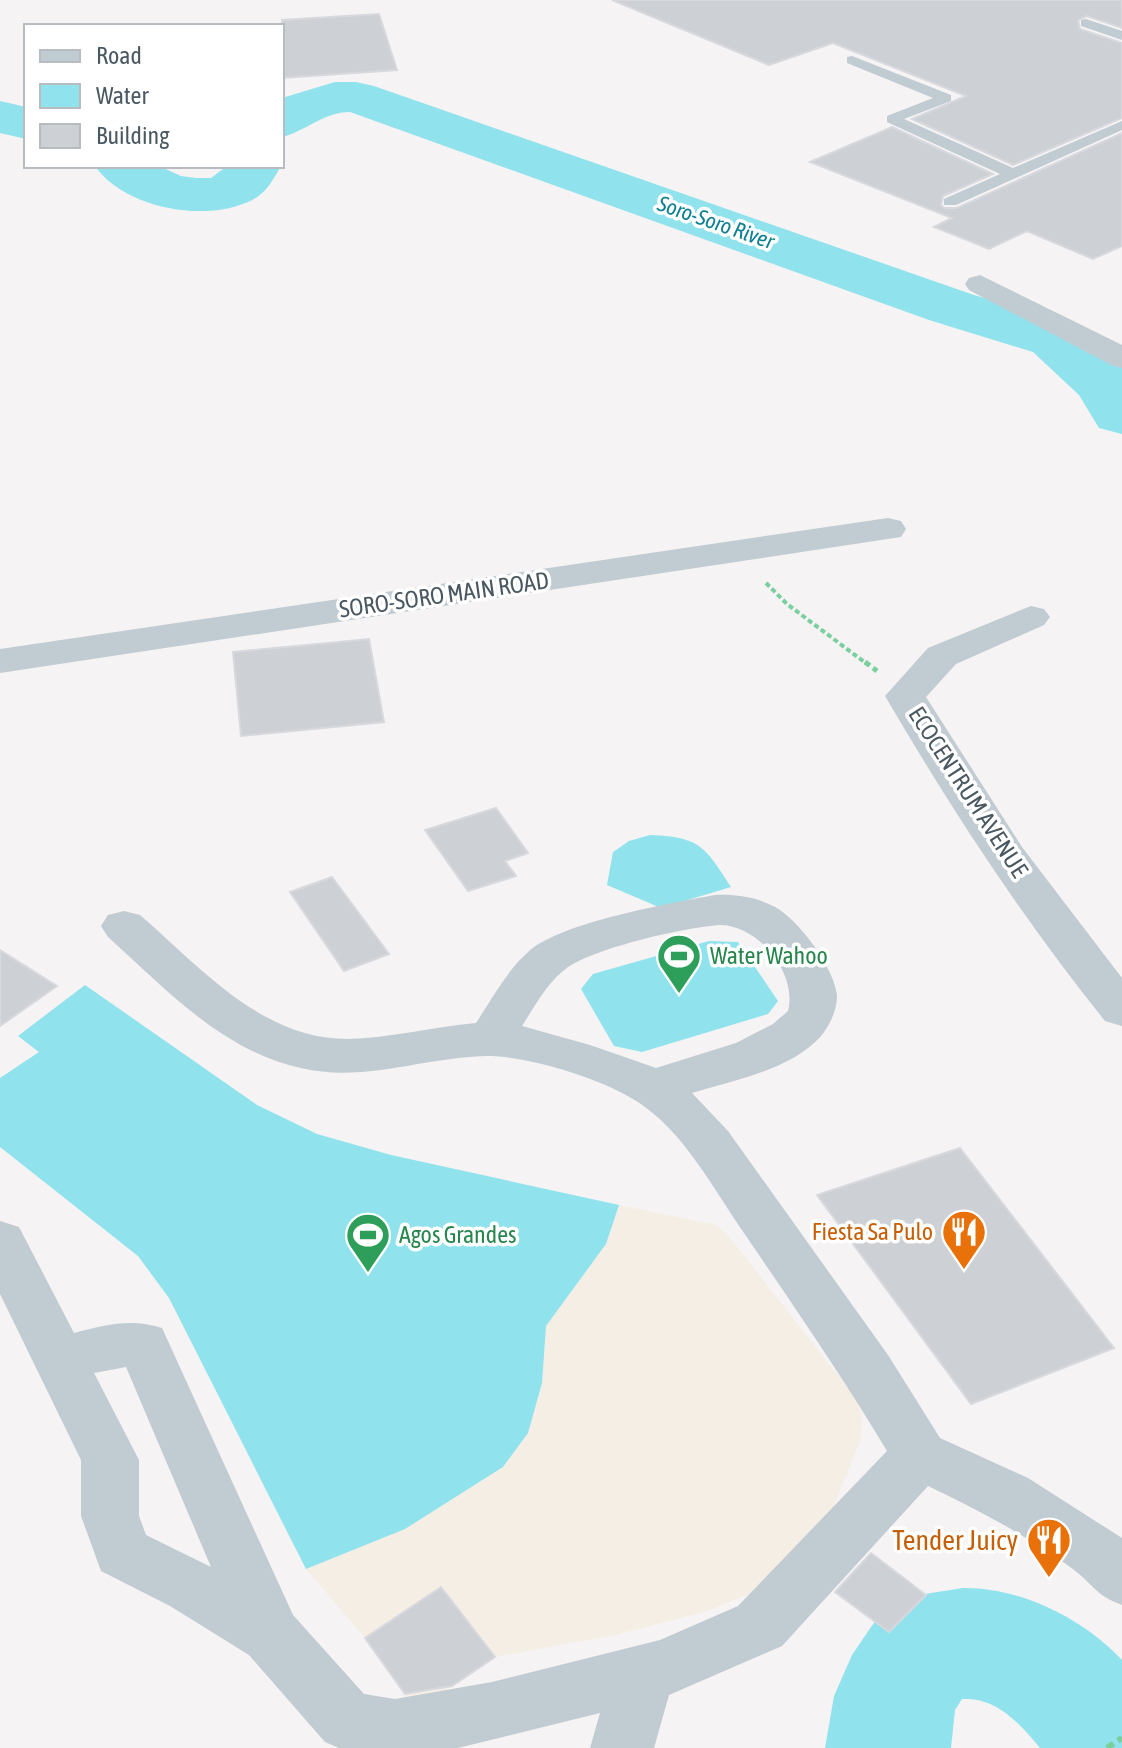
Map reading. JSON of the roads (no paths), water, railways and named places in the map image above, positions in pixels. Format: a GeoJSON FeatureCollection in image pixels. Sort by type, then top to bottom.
{"type":"FeatureCollection","features":[{"type":"Feature","properties":{"kind":"street"},"geometry":{"type":"LineString","coordinates":[[980,284],[1122,358]]}},
{"type":"Feature","properties":{"kind":"street","name":"SORO-SORO MAIN ROAD"},"geometry":{"type":"LineString","coordinates":[[0,661],[888,529]]}},
{"type":"Feature","properties":{"kind":"street","name":"ECOCENTRUM AVENUE"},"geometry":{"type":"LineString","coordinates":[[1031,617],[942,656],[905,696],[1070,947],[1122,1009]]}},
{"type":"Feature","properties":{"kind":"street"},"geometry":{"type":"LineString","coordinates":[[490,1039],[533,976],[552,956],[598,940],[714,910],[754,914],[779,935],[798,959],[813,986],[813,1011],[802,1026],[735,1062],[652,1087]]}},
{"type":"Feature","properties":{"kind":"street"},"geometry":{"type":"LineString","coordinates":[[124,926],[238,1024],[300,1051],[353,1056],[490,1039],[585,1061],[652,1087],[684,1113],[710,1144],[868,1371],[920,1455],[1007,1496],[1096,1552],[1122,1578]]}},
{"type":"Feature","properties":{"kind":"street"},"geometry":{"type":"LineString","coordinates":[[0,1241],[110,1460],[110,1516],[122,1552],[191,1587],[271,1635],[347,1721],[395,1729],[492,1712],[666,1667],[760,1626],[920,1455]]}},
{"type":"Feature","properties":{"kind":"street"},"geometry":{"type":"LineString","coordinates":[[60,1360],[108,1346],[143,1344],[271,1635]]}},
{"type":"Feature","properties":{"kind":"street"},"geometry":{"type":"LineString","coordinates":[[622,1748],[644,1672]]}},
{"type":"Feature","properties":{"kind":"lane"},"geometry":{"type":"LineString","coordinates":[[1086,23],[1122,36]]}},
{"type":"Feature","properties":{"kind":"lane"},"geometry":{"type":"LineString","coordinates":[[852,60],[946,98],[892,119],[1013,174]]}},
{"type":"Feature","properties":{"kind":"lane"},"geometry":{"type":"LineString","coordinates":[[950,202],[1122,125]]}},
{"type":"Feature","properties":{"kind":"water"},"geometry":{"type":"Polygon","coordinates":[[[650,835],[681,838],[700,847],[715,862],[731,887],[661,908],[607,885],[613,852],[629,841],[650,835]]]}},
{"type":"Feature","properties":{"kind":"water","name":"Water Wahoo"},"geometry":{"type":"Polygon","coordinates":[[[709,941],[738,942],[778,1001],[768,1014],[642,1052],[614,1046],[581,989],[593,974],[709,941]]]}},
{"type":"Feature","properties":{"kind":"water","name":"Agos Grandes"},"geometry":{"type":"Polygon","coordinates":[[[85,985],[257,1105],[317,1134],[391,1155],[619,1205],[606,1244],[546,1326],[542,1383],[528,1433],[503,1467],[405,1529],[306,1569],[169,1298],[138,1256],[0,1147],[0,1078],[39,1052],[18,1036],[85,985]]]}},
{"type":"Feature","properties":{"kind":"waterway","name":"Soro-Soro River"},"geometry":{"type":"LineString","coordinates":[[284,120],[317,102],[356,97],[950,307],[1055,339],[1106,385],[1122,414]]}},
{"type":"Feature","properties":{"kind":"waterway","name":"Soro-Soro River"},"geometry":{"type":"LineString","coordinates":[[0,117],[24,123]]}},
{"type":"Feature","properties":{"kind":"waterway","name":"Soro-Soro River"},"geometry":{"type":"LineString","coordinates":[[125,168],[154,185],[196,194],[224,192],[237,187],[253,168]]}},
{"type":"Feature","properties":{"kind":"waterway"},"geometry":{"type":"LineString","coordinates":[[888,1748],[895,1696],[925,1650],[968,1643],[993,1646],[1036,1663],[1071,1692],[1115,1748]]}},
{"type":"Feature","properties":{"kind":"place","name":"Water Wahoo"},"geometry":{"type":"Point","coordinates":[679,995]}},
{"type":"Feature","properties":{"kind":"place","name":"Fiesta Sa Pulo"},"geometry":{"type":"Point","coordinates":[964,1271]}},
{"type":"Feature","properties":{"kind":"place","name":"Agos Grandes"},"geometry":{"type":"Point","coordinates":[368,1274]}},
{"type":"Feature","properties":{"kind":"place","name":"Tender Juicy"},"geometry":{"type":"Point","coordinates":[1049,1579]}}]}
